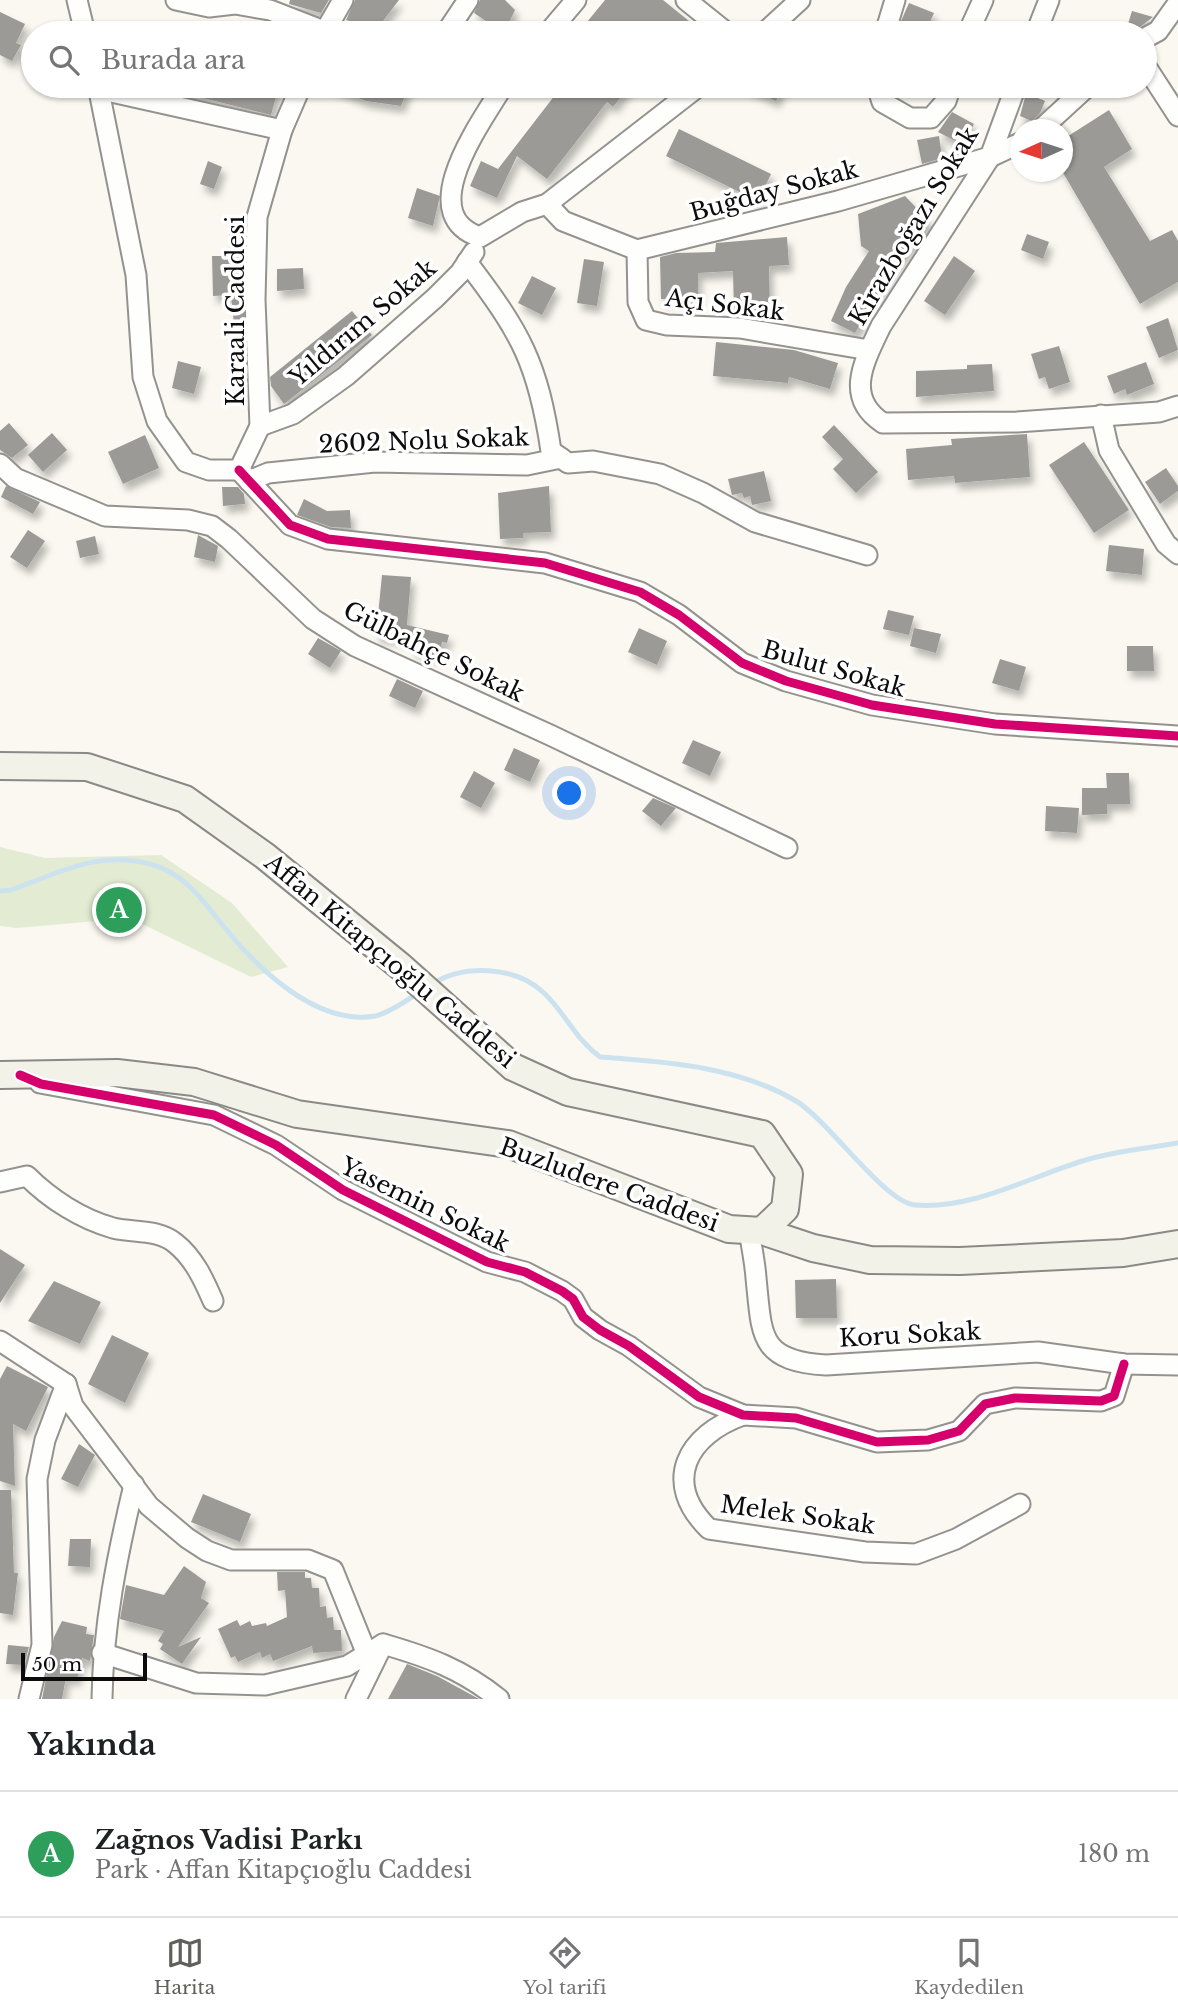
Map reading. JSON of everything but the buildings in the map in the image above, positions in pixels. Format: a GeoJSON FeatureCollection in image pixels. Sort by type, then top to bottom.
{"type":"FeatureCollection","features":[{"type":"Feature","properties":{"kind":"street"},"geometry":{"type":"LineString","coordinates":[[77,0],[82,21]]}},
{"type":"Feature","properties":{"kind":"street"},"geometry":{"type":"LineString","coordinates":[[176,0],[209,7],[235,4],[270,10],[297,21]]}},
{"type":"Feature","properties":{"kind":"street"},"geometry":{"type":"LineString","coordinates":[[331,21],[343,0]]}},
{"type":"Feature","properties":{"kind":"street"},"geometry":{"type":"LineString","coordinates":[[454,21],[468,0]]}},
{"type":"Feature","properties":{"kind":"street"},"geometry":{"type":"LineString","coordinates":[[558,21],[576,0]]}},
{"type":"Feature","properties":{"kind":"street"},"geometry":{"type":"LineString","coordinates":[[686,0],[712,21]]}},
{"type":"Feature","properties":{"kind":"street"},"geometry":{"type":"LineString","coordinates":[[777,21],[800,0]]}},
{"type":"Feature","properties":{"kind":"street"},"geometry":{"type":"LineString","coordinates":[[889,21],[895,0]]}},
{"type":"Feature","properties":{"kind":"street"},"geometry":{"type":"LineString","coordinates":[[973,21],[983,0]]}},
{"type":"Feature","properties":{"kind":"street"},"geometry":{"type":"LineString","coordinates":[[1041,21],[1049,0]]}},
{"type":"Feature","properties":{"kind":"street"},"geometry":{"type":"LineString","coordinates":[[1157,32],[1178,3]]}},
{"type":"Feature","properties":{"kind":"street"},"geometry":{"type":"LineString","coordinates":[[1157,84],[1178,116]]}},
{"type":"Feature","properties":{"kind":"street"},"geometry":{"type":"LineString","coordinates":[[100,98],[136,275],[143,377],[157,421],[186,462],[209,470],[244,475]]}},
{"type":"Feature","properties":{"kind":"street"},"geometry":{"type":"LineString","coordinates":[[142,98],[282,130]]}},
{"type":"Feature","properties":{"kind":"street","name":"Karaali Caddesi"},"geometry":{"type":"LineString","coordinates":[[244,475],[260,426],[255,300],[257,217],[282,130],[296,98]]}},
{"type":"Feature","properties":{"kind":"street"},"geometry":{"type":"LineString","coordinates":[[496,98],[452,180],[451,210],[467,232],[480,237],[522,212],[547,204],[684,98]]}},
{"type":"Feature","properties":{"kind":"street"},"geometry":{"type":"LineString","coordinates":[[881,98],[882,102],[909,118],[931,118],[947,98]]}},
{"type":"Feature","properties":{"kind":"street","name":"Kirazboğazı Sokak"},"geometry":{"type":"LineString","coordinates":[[1012,98],[990,157],[881,326],[869,351],[861,372],[860,395],[868,413],[883,423],[1017,422],[1159,412],[1178,406]]}},
{"type":"Feature","properties":{"kind":"street"},"geometry":{"type":"LineString","coordinates":[[1052,119],[1075,98]]}},
{"type":"Feature","properties":{"kind":"street","name":"Buğday Sokak"},"geometry":{"type":"LineString","coordinates":[[637,250],[751,224],[990,157],[1010,148]]}},
{"type":"Feature","properties":{"kind":"street"},"geometry":{"type":"LineString","coordinates":[[547,204],[563,221],[637,250]]}},
{"type":"Feature","properties":{"kind":"street","name":"Yıldırım Sokak"},"geometry":{"type":"LineString","coordinates":[[260,426],[293,414],[345,376],[435,298],[467,262],[480,237]]}},
{"type":"Feature","properties":{"kind":"street","name":"Açı Sokak"},"geometry":{"type":"LineString","coordinates":[[637,250],[638,302],[646,320],[667,325],[740,328],[869,351]]}},
{"type":"Feature","properties":{"kind":"street"},"geometry":{"type":"LineString","coordinates":[[467,262],[507,314],[529,355],[538,379],[551,452],[561,458]]}},
{"type":"Feature","properties":{"kind":"street"},"geometry":{"type":"LineString","coordinates":[[1101,415],[1109,450],[1166,544],[1178,554]]}},
{"type":"Feature","properties":{"kind":"street","name":"2602 Nolu Sokak"},"geometry":{"type":"LineString","coordinates":[[244,475],[375,462],[527,465],[561,458],[568,463],[593,461],[660,474],[703,493],[755,522],[867,555]]}},
{"type":"Feature","properties":{"kind":"street","name":"Gülbahçe Sokak"},"geometry":{"type":"LineString","coordinates":[[0,464],[15,478],[105,516],[188,520],[212,526],[229,538],[313,619],[355,646],[550,734],[787,848]]}},
{"type":"Feature","properties":{"kind":"street","name":"Bulut Sokak"},"geometry":{"type":"LineString","coordinates":[[244,475],[290,525],[328,539],[545,563],[640,592],[680,615],[742,663],[786,681],[872,705],[995,724],[1178,736]]}},
{"type":"Feature","properties":{"kind":"street","name":"Affan Kitapçıoğlu Caddesi"},"geometry":{"type":"LineString","coordinates":[[0,766],[87,766],[185,799],[265,856],[400,966],[513,1067],[568,1092],[762,1134],[789,1174],[785,1209],[755,1230]]}},
{"type":"Feature","properties":{"kind":"street","name":"Buzludere Caddesi"},"geometry":{"type":"LineString","coordinates":[[10,1075],[117,1073],[194,1082],[297,1114],[508,1144],[729,1229],[755,1230],[813,1248],[870,1260],[960,1261],[1123,1254],[1178,1244]]}},
{"type":"Feature","properties":{"kind":"street","name":"Yasemin Sokak"},"geometry":{"type":"LineString","coordinates":[[10,1075],[41,1084],[214,1115],[276,1146],[354,1196],[487,1262],[525,1272],[562,1291],[573,1299],[583,1317],[600,1330],[629,1346],[699,1397],[743,1415],[796,1418],[877,1442],[928,1440],[959,1431],[985,1404],[1015,1398],[1101,1401],[1114,1396],[1124,1364]]}},
{"type":"Feature","properties":{"kind":"street"},"geometry":{"type":"LineString","coordinates":[[0,1182],[27,1176],[43,1192],[82,1216],[115,1228],[153,1233],[175,1242],[202,1274],[214,1301]]}},
{"type":"Feature","properties":{"kind":"street","name":"Koru Sokak"},"geometry":{"type":"LineString","coordinates":[[755,1230],[759,1325],[767,1342],[781,1354],[800,1363],[826,1365],[1038,1352],[1124,1364],[1178,1365]]}},
{"type":"Feature","properties":{"kind":"street"},"geometry":{"type":"LineString","coordinates":[[0,1341],[66,1384],[72,1406],[149,1506],[207,1551],[231,1560],[308,1560],[333,1570],[374,1648],[356,1699]]}},
{"type":"Feature","properties":{"kind":"street"},"geometry":{"type":"LineString","coordinates":[[29,1699],[43,1645],[37,1479],[45,1440],[66,1384]]}},
{"type":"Feature","properties":{"kind":"street","name":"Melek Sokak"},"geometry":{"type":"LineString","coordinates":[[743,1415],[723,1422],[702,1436],[686,1459],[684,1487],[694,1515],[709,1529],[865,1552],[916,1554],[956,1539],[1020,1504]]}},
{"type":"Feature","properties":{"kind":"street"},"geometry":{"type":"LineString","coordinates":[[102,1699],[102,1653],[116,1560],[134,1485]]}},
{"type":"Feature","properties":{"kind":"street"},"geometry":{"type":"LineString","coordinates":[[102,1653],[196,1684],[265,1685],[347,1666],[374,1648],[421,1655],[470,1676],[499,1699]]}},
{"type":"Feature","properties":{"kind":"street"},"geometry":{"type":"LineString","coordinates":[[196,1684],[216,1699]]}},
{"type":"Feature","properties":{"kind":"green space"},"geometry":{"type":"Polygon","coordinates":[[[0,847],[45,858],[161,855],[232,903],[288,967],[251,977],[130,918],[17,928],[0,926],[0,847]]]}},
{"type":"Feature","properties":{"kind":"waterway"},"geometry":{"type":"LineString","coordinates":[[0,891],[11,890],[79,865],[113,860],[150,864],[183,881],[254,960],[291,991],[311,1003],[353,1017],[375,1016],[392,1010],[418,993]]}},
{"type":"Feature","properties":{"kind":"waterway"},"geometry":{"type":"LineString","coordinates":[[432,984],[459,973],[474,971],[518,977],[543,992],[583,1042],[600,1057],[701,1068],[726,1073],[773,1089],[809,1111],[888,1191],[915,1205],[937,1205],[981,1197],[1089,1159],[1178,1143]]}},
{"type":"Feature","properties":{"kind":"cycle path"},"geometry":{"type":"LineString","coordinates":[[239,470],[290,525],[328,539],[545,563],[640,592],[679,615],[742,663],[786,681],[872,705],[995,724],[1178,736]]}},
{"type":"Feature","properties":{"kind":"cycle path"},"geometry":{"type":"LineString","coordinates":[[20,1075],[41,1084],[214,1115],[276,1145],[343,1190],[487,1262],[525,1272],[562,1291],[573,1299],[583,1317],[600,1330],[629,1346],[699,1397],[743,1415],[796,1418],[877,1442],[928,1440],[959,1431],[985,1404],[1015,1398],[1101,1401],[1114,1396],[1124,1364]]}},
{"type":"Feature","properties":{"kind":"place","name":"Zağnos Vadisi Parkı"},"geometry":{"type":"Point","coordinates":[119,910]}}]}
